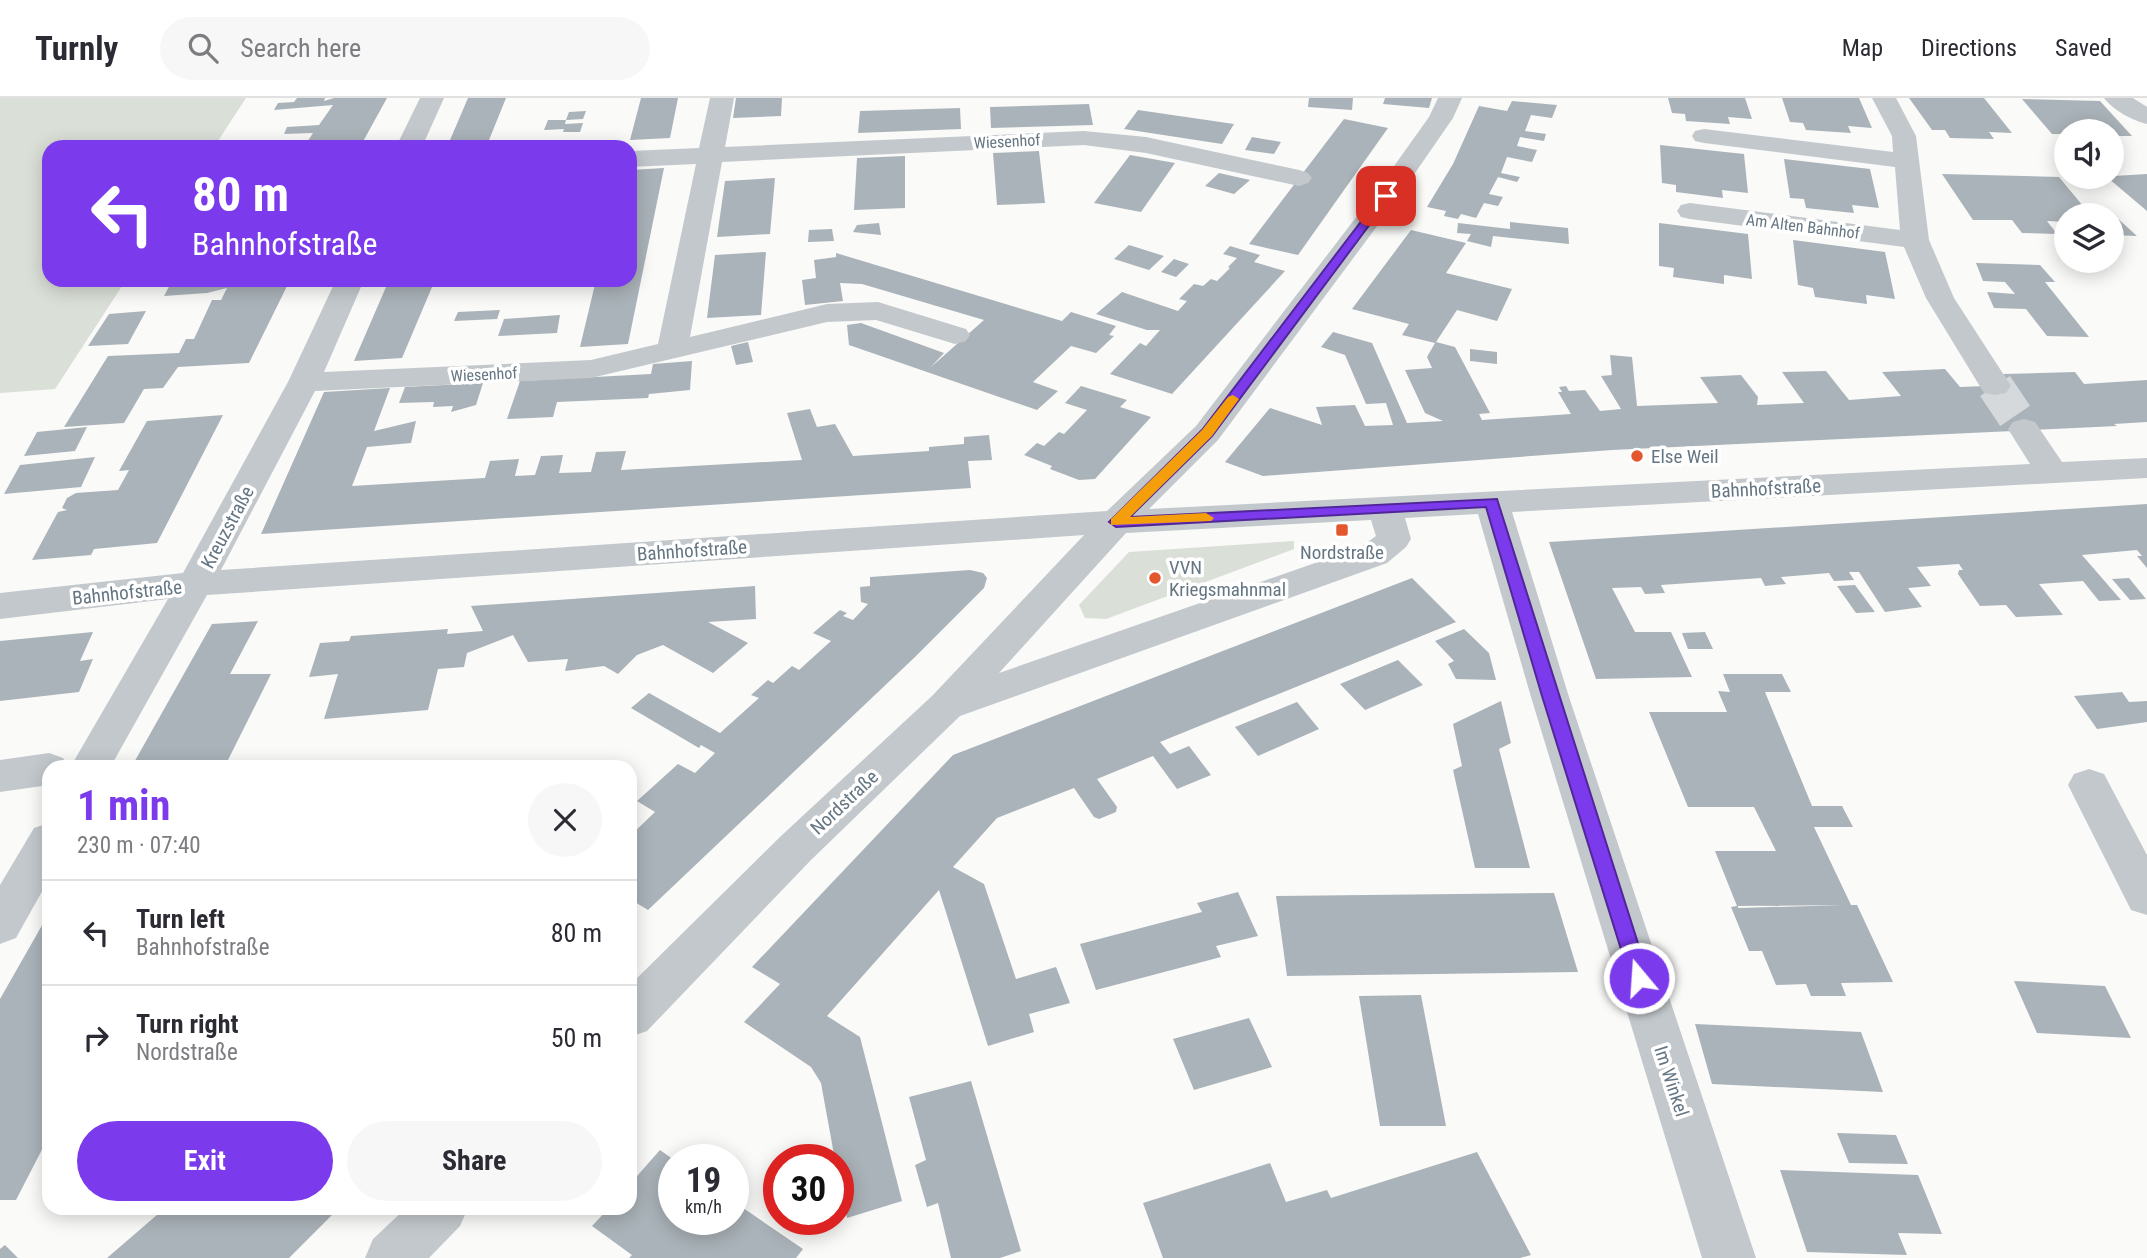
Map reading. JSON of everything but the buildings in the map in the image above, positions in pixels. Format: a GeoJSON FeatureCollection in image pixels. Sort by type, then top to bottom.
{"type":"FeatureCollection","features":[{"type":"Feature","properties":{"kind":"street"},"geometry":{"type":"LineString","coordinates":[[412,140],[432,98]]}},
{"type":"Feature","properties":{"kind":"street"},"geometry":{"type":"LineString","coordinates":[[672,350],[722,98]]}},
{"type":"Feature","properties":{"kind":"street","name":"Nordstraße"},"geometry":{"type":"LineString","coordinates":[[637,1009],[796,848],[946,706],[1116,522],[1207,433],[1386,196],[1441,118],[1450,98]]}},
{"type":"Feature","properties":{"kind":"street"},"geometry":{"type":"LineString","coordinates":[[1884,98],[1904,136],[1904,161],[1915,240],[1940,298],[1995,386]]}},
{"type":"Feature","properties":{"kind":"street"},"geometry":{"type":"LineString","coordinates":[[2116,98],[2147,117]]}},
{"type":"Feature","properties":{"kind":"street"},"geometry":{"type":"LineString","coordinates":[[1704,136],[1904,161]]}},
{"type":"Feature","properties":{"kind":"street","name":"Wiesenhof"},"geometry":{"type":"LineString","coordinates":[[637,159],[1084,138],[1146,145],[1299,178]]}},
{"type":"Feature","properties":{"kind":"street","name":"Am Alten Bahnhof"},"geometry":{"type":"LineString","coordinates":[[1690,211],[1915,240]]}},
{"type":"Feature","properties":{"kind":"street","name":"Kreuzstraße"},"geometry":{"type":"LineString","coordinates":[[89,760],[196,584],[304,382],[347,287]]}},
{"type":"Feature","properties":{"kind":"street","name":"Wiesenhof"},"geometry":{"type":"LineString","coordinates":[[304,382],[591,369],[827,313],[878,311],[955,335]]}},
{"type":"Feature","properties":{"kind":"street"},"geometry":{"type":"LineString","coordinates":[[2024,429],[2053,473]]}},
{"type":"Feature","properties":{"kind":"street","name":"Bahnhofstraße"},"geometry":{"type":"LineString","coordinates":[[0,606],[196,584],[1116,522],[2147,468]]}},
{"type":"Feature","properties":{"kind":"street","name":"Im Winkel"},"geometry":{"type":"LineString","coordinates":[[1492,502],[1553,709],[1730,1258]]}},
{"type":"Feature","properties":{"kind":"street"},"geometry":{"type":"LineString","coordinates":[[946,706],[1374,555],[1394,540],[1385,508]]}},
{"type":"Feature","properties":{"kind":"street"},"geometry":{"type":"LineString","coordinates":[[0,776],[42,770]]}},
{"type":"Feature","properties":{"kind":"street"},"geometry":{"type":"LineString","coordinates":[[2089,785],[2147,897]]}},
{"type":"Feature","properties":{"kind":"street"},"geometry":{"type":"LineString","coordinates":[[0,925],[42,851]]}},
{"type":"Feature","properties":{"kind":"street"},"geometry":{"type":"LineString","coordinates":[[392,1258],[435,1215]]}},
{"type":"Feature","properties":{"kind":"shaded area"},"geometry":{"type":"Polygon","coordinates":[[[0,98],[246,98],[219,140],[42,140],[42,287],[121,287],[55,389],[0,393],[0,98]]]}},
{"type":"Feature","properties":{"kind":"shaded area"},"geometry":{"type":"Polygon","coordinates":[[[1294,541],[1294,549],[1106,619],[1085,618],[1079,605],[1129,552],[1294,541]]]}},
{"type":"Feature","properties":{"kind":"tunnel"},"geometry":{"type":"LineString","coordinates":[[1995,386],[2024,429]]}},
{"type":"Feature","properties":{"kind":"slow traffic"},"geometry":{"type":"LineString","coordinates":[[1206,518],[1116,522],[1207,433],[1233,399]]}},
{"type":"Feature","properties":{"kind":"place","name":"Else Weil"},"geometry":{"type":"Point","coordinates":[1637,456]}},
{"type":"Feature","properties":{"kind":"place","name":"Nordstraße"},"geometry":{"type":"Point","coordinates":[1342,530]}},
{"type":"Feature","properties":{"kind":"place","name":"VVN Kriegsmahnmal"},"geometry":{"type":"Point","coordinates":[1155,578]}},
{"type":"Feature","properties":{"kind":"route"},"geometry":{"type":"LineString","coordinates":[[1386,196],[1207,433],[1116,522],[1492,502],[1639,978]]}}]}
